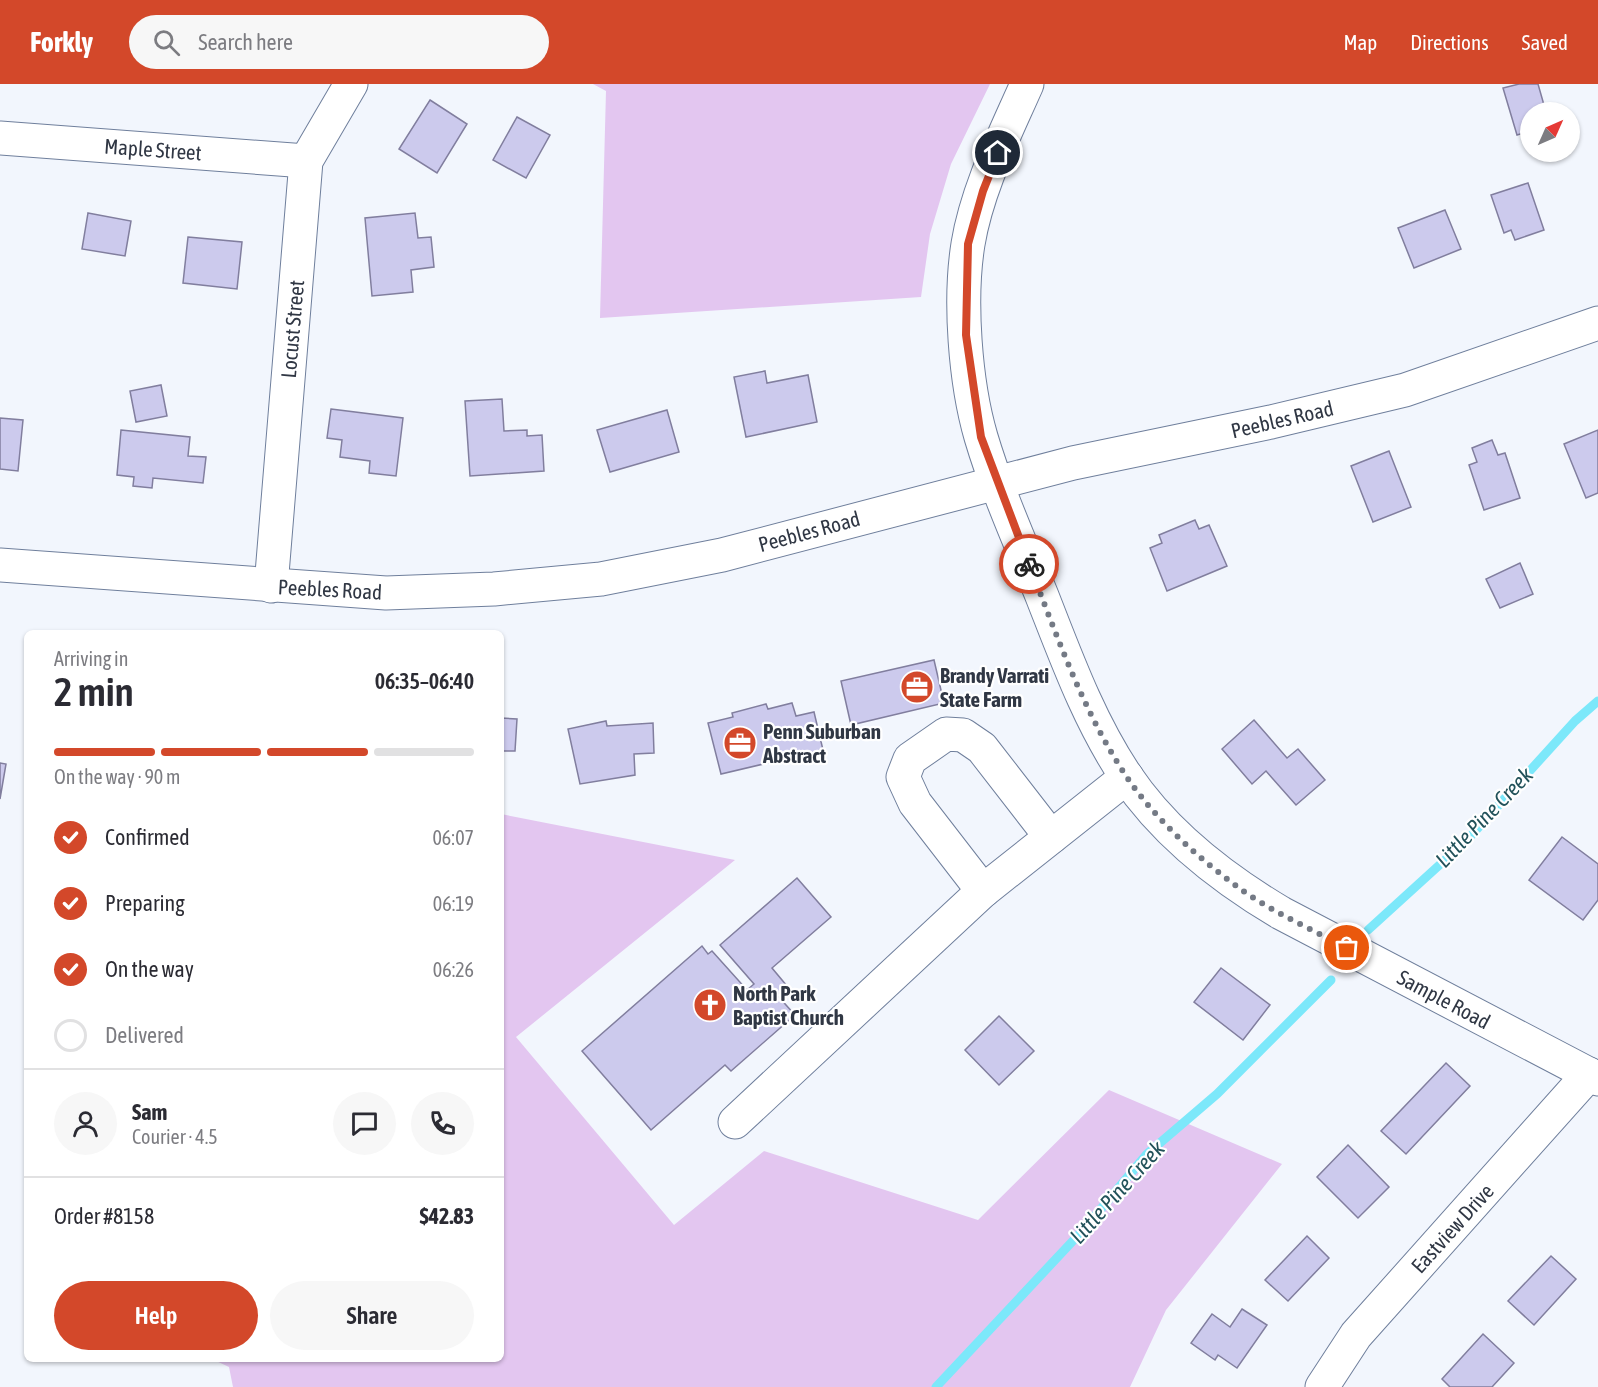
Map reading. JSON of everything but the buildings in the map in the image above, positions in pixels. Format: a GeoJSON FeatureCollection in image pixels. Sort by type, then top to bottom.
{"type":"FeatureCollection","features":[{"type":"Feature","properties":{"kind":"street","name":"Locust Street"},"geometry":{"type":"LineString","coordinates":[[271,586],[306,161],[351,84]]}},
{"type":"Feature","properties":{"kind":"street","name":"Sample Road"},"geometry":{"type":"LineString","coordinates":[[1027,84],[983,191],[968,244],[966,335],[970,378],[978,424],[997,484],[1081,692],[1127,777],[1166,824],[1205,861],[1240,889],[1281,914],[1593,1076]]}},
{"type":"Feature","properties":{"kind":"street","name":"Maple Street"},"geometry":{"type":"LineString","coordinates":[[0,138],[306,161]]}},
{"type":"Feature","properties":{"kind":"street","name":"Peebles Road"},"geometry":{"type":"LineString","coordinates":[[0,565],[386,593],[494,589],[601,579],[722,555],[912,503],[997,484],[1073,463],[1271,422],[1405,390],[1598,323]]}},
{"type":"Feature","properties":{"kind":"street"},"geometry":{"type":"LineString","coordinates":[[983,891],[915,803],[903,777],[910,759],[946,734],[963,735],[982,748],[1051,837]]}},
{"type":"Feature","properties":{"kind":"street"},"geometry":{"type":"LineString","coordinates":[[735,1122],[983,891],[1127,777]]}},
{"type":"Feature","properties":{"kind":"street","name":"Eastview Drive"},"geometry":{"type":"LineString","coordinates":[[1322,1387],[1356,1335],[1593,1076]]}},
{"type":"Feature","properties":{"kind":"shaded area"},"geometry":{"type":"Polygon","coordinates":[[[593,84],[990,84],[951,164],[930,234],[921,297],[600,318],[606,91],[593,84]]]}},
{"type":"Feature","properties":{"kind":"shaded area"},"geometry":{"type":"Polygon","coordinates":[[[504,815],[735,860],[516,1037],[674,1225],[764,1151],[978,1220],[1109,1090],[1282,1164],[1166,1310],[1130,1387],[233,1387],[229,1367],[218,1362],[504,1362],[504,815]]]}},
{"type":"Feature","properties":{"kind":"waterway","name":"Little Pine Creek"},"geometry":{"type":"LineString","coordinates":[[1368,930],[1468,839],[1575,721],[1598,701]]}},
{"type":"Feature","properties":{"kind":"waterway","name":"Little Pine Creek"},"geometry":{"type":"LineString","coordinates":[[936,1387],[1084,1229],[1147,1154],[1217,1094],[1331,980]]}},
{"type":"Feature","properties":{"kind":"way so far"},"geometry":{"type":"LineString","coordinates":[[1029,564],[1081,692],[1105,741],[1127,777],[1166,824],[1205,861],[1240,889],[1281,914],[1347,948]]}},
{"type":"Feature","properties":{"kind":"place","name":"Brandy Varrati State Farm"},"geometry":{"type":"Point","coordinates":[917,687]}},
{"type":"Feature","properties":{"kind":"place","name":"Penn Suburban Abstract"},"geometry":{"type":"Point","coordinates":[740,743]}},
{"type":"Feature","properties":{"kind":"place","name":"North Park Baptist Church"},"geometry":{"type":"Point","coordinates":[710,1005]}},
{"type":"Feature","properties":{"kind":"route"},"geometry":{"type":"LineString","coordinates":[[998,153],[983,191],[968,244],[965,294],[966,335],[970,378],[981,437],[1029,564]]}}]}
